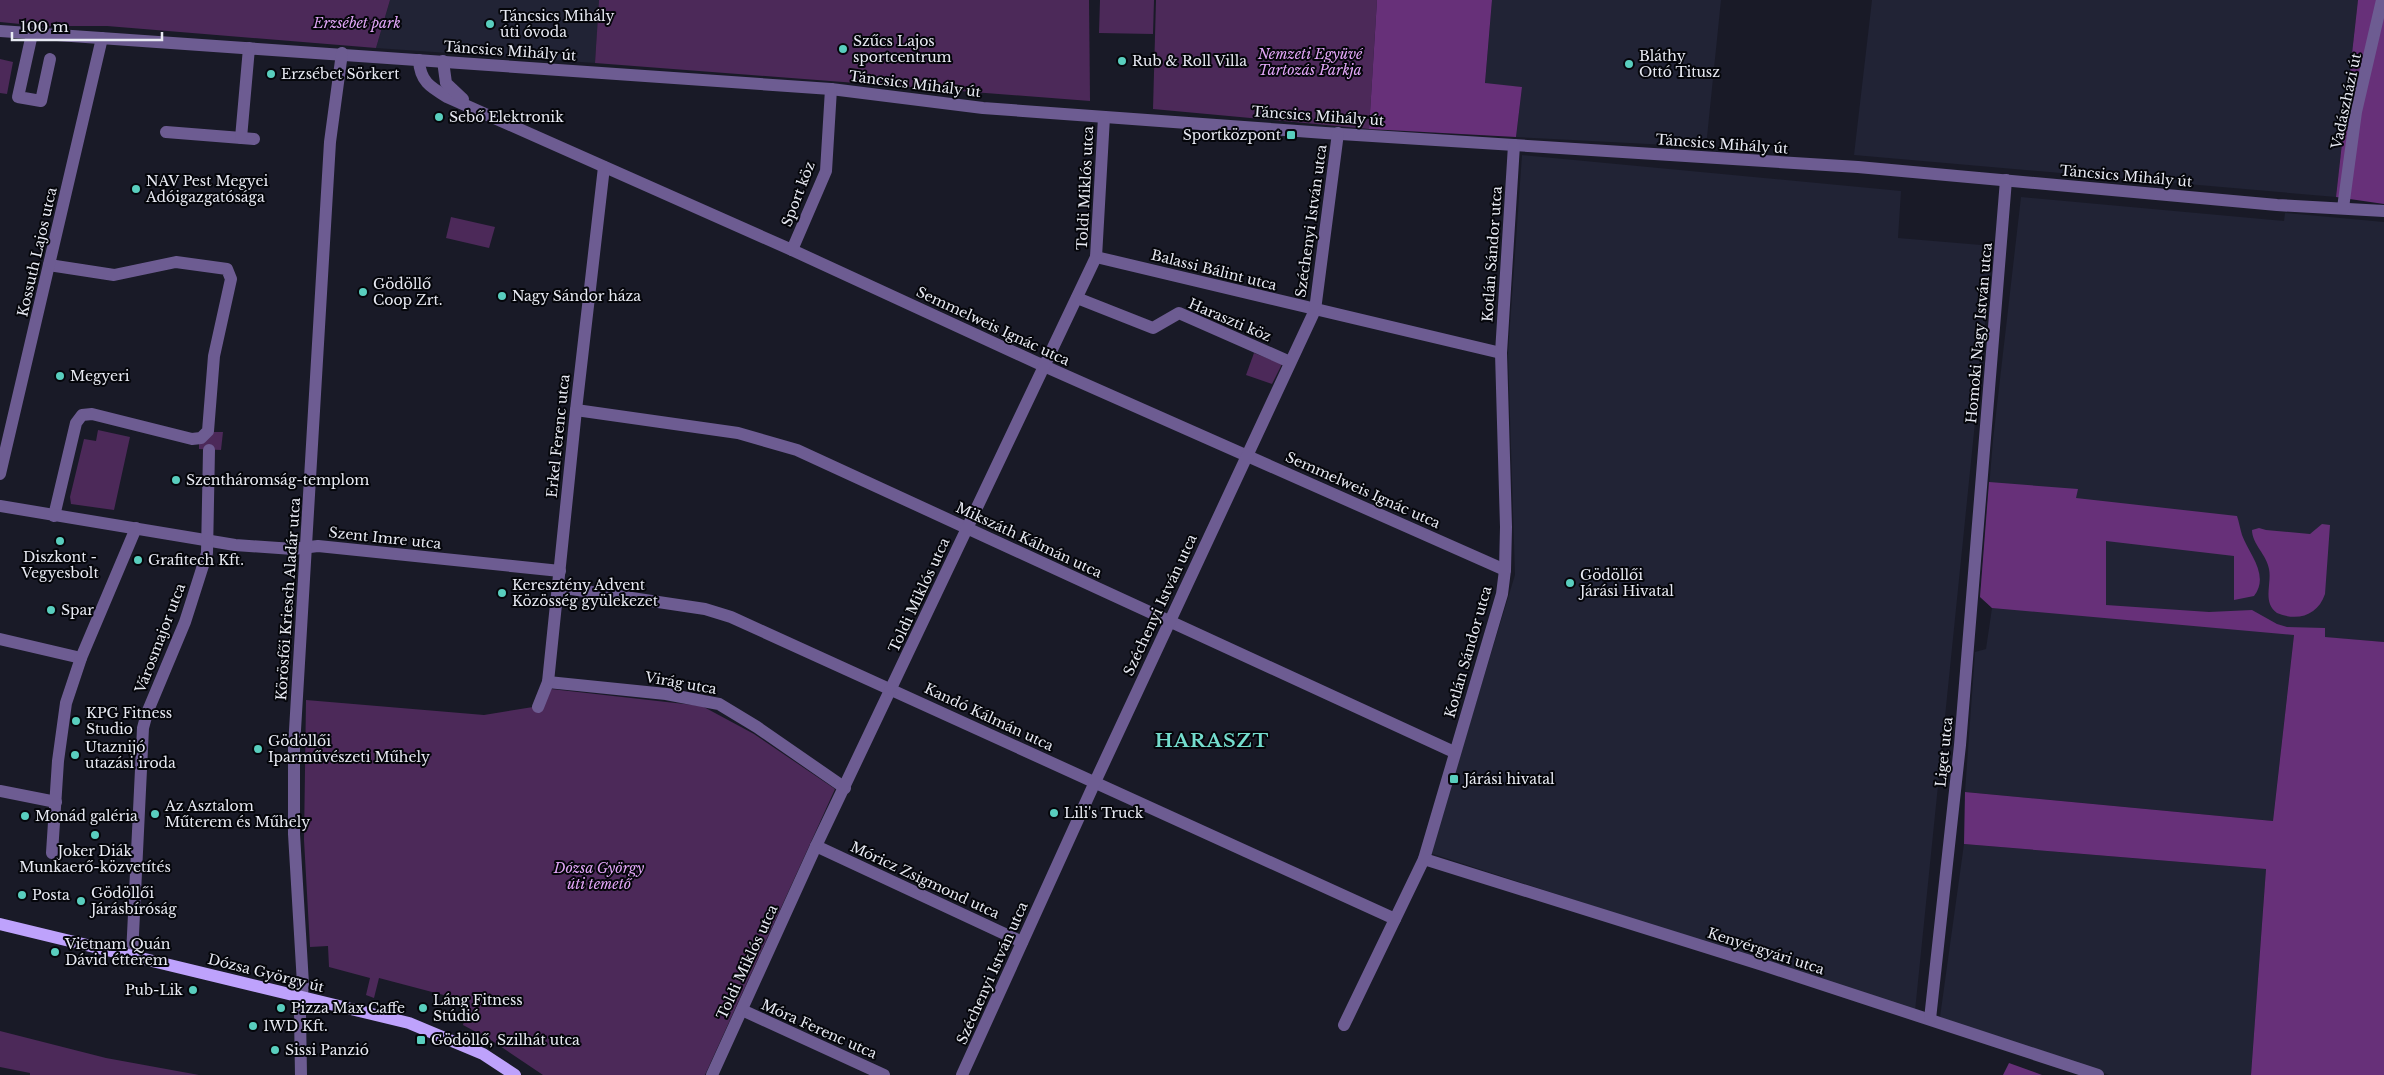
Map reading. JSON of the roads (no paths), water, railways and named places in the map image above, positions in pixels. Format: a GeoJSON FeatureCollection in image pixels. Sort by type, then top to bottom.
{"type":"FeatureCollection","features":[{"type":"Feature","properties":{"kind":"main road","name":"Dózsa György út"},"geometry":{"type":"LineString","coordinates":[[0,924],[409,1023],[483,1054],[515,1075]]}},
{"type":"Feature","properties":{"kind":"street","name":"Vadászházi út"},"geometry":{"type":"LineString","coordinates":[[2343,208],[2356,112],[2382,0]]}},
{"type":"Feature","properties":{"kind":"street","name":"Táncsics Mihály út"},"geometry":{"type":"LineString","coordinates":[[0,31],[831,88],[983,108],[1338,134],[1858,167],[2277,205],[2384,211]]}},
{"type":"Feature","properties":{"kind":"street"},"geometry":{"type":"LineString","coordinates":[[32,34],[18,97],[41,101],[50,59]]}},
{"type":"Feature","properties":{"kind":"street","name":"Kossuth Lajos utca"},"geometry":{"type":"LineString","coordinates":[[0,474],[102,38]]}},
{"type":"Feature","properties":{"kind":"street"},"geometry":{"type":"LineString","coordinates":[[241,138],[249,48]]}},
{"type":"Feature","properties":{"kind":"street","name":"Körösfői Kriesch Aladár utca"},"geometry":{"type":"LineString","coordinates":[[301,1075],[301,997],[303,984],[294,834],[294,747],[328,160],[342,53]]}},
{"type":"Feature","properties":{"kind":"street","name":"Semmelweis Ignác utca"},"geometry":{"type":"LineString","coordinates":[[419,60],[420,72],[427,82],[442,94],[792,250],[1044,366],[1506,570]]}},
{"type":"Feature","properties":{"kind":"street","name":"Semmelweis Ignác utca"},"geometry":{"type":"LineString","coordinates":[[443,61],[446,83],[470,106]]}},
{"type":"Feature","properties":{"kind":"street","name":"Sport köz"},"geometry":{"type":"LineString","coordinates":[[792,250],[826,171],[831,88]]}},
{"type":"Feature","properties":{"kind":"street","name":"Toldi Miklós utca"},"geometry":{"type":"LineString","coordinates":[[712,1075],[816,846],[1096,257],[1104,117]]}},
{"type":"Feature","properties":{"kind":"street"},"geometry":{"type":"LineString","coordinates":[[166,132],[254,139]]}},
{"type":"Feature","properties":{"kind":"street","name":"Széchenyi István utca"},"geometry":{"type":"LineString","coordinates":[[962,1075],[1095,782],[1314,310],[1338,134]]}},
{"type":"Feature","properties":{"kind":"street","name":"Kotlán Sándor utca"},"geometry":{"type":"LineString","coordinates":[[1344,1025],[1424,859],[1502,594],[1506,570],[1501,353],[1514,145]]}},
{"type":"Feature","properties":{"kind":"street","name":"Erkel Ferenc utca"},"geometry":{"type":"LineString","coordinates":[[538,707],[548,682],[576,410],[604,167]]}},
{"type":"Feature","properties":{"kind":"street","name":"Homoki Nagy István utca"},"geometry":{"type":"LineString","coordinates":[[1981,488],[2006,180]]}},
{"type":"Feature","properties":{"kind":"street","name":"Balassi Bálint utca"},"geometry":{"type":"LineString","coordinates":[[1096,257],[1501,353]]}},
{"type":"Feature","properties":{"kind":"street"},"geometry":{"type":"LineString","coordinates":[[49,265],[120,275],[165,263],[176,262],[227,270],[231,279],[214,356],[208,431],[201,438],[192,440],[92,414],[82,415],[76,423],[54,516]]}},
{"type":"Feature","properties":{"kind":"street","name":"Haraszti köz"},"geometry":{"type":"LineString","coordinates":[[1077,298],[1152,328],[1179,314],[1290,362]]}},
{"type":"Feature","properties":{"kind":"street","name":"Mikszáth Kálmán utca"},"geometry":{"type":"LineString","coordinates":[[576,410],[738,433],[766,439],[797,450],[1454,752]]}},
{"type":"Feature","properties":{"kind":"street"},"geometry":{"type":"LineString","coordinates":[[208,541],[209,450]]}},
{"type":"Feature","properties":{"kind":"street","name":"Liget utca"},"geometry":{"type":"LineString","coordinates":[[1930,1019],[1960,745],[1981,488]]}},
{"type":"Feature","properties":{"kind":"street","name":"Szent Imre utca"},"geometry":{"type":"LineString","coordinates":[[0,506],[208,541],[283,548],[306,547],[560,571]]}},
{"type":"Feature","properties":{"kind":"street"},"geometry":{"type":"LineString","coordinates":[[52,853],[58,761],[66,703],[81,658],[136,528]]}},
{"type":"Feature","properties":{"kind":"street","name":"Városmajor utca"},"geometry":{"type":"LineString","coordinates":[[132,955],[144,728],[147,713],[185,622],[207,553],[208,541]]}},
{"type":"Feature","properties":{"kind":"street","name":"Kandó Kálmán utca"},"geometry":{"type":"LineString","coordinates":[[558,586],[720,613],[892,689],[1394,919]]}},
{"type":"Feature","properties":{"kind":"street"},"geometry":{"type":"LineString","coordinates":[[0,639],[81,658]]}},
{"type":"Feature","properties":{"kind":"street","name":"Virág utca"},"geometry":{"type":"LineString","coordinates":[[548,682],[666,694],[719,704],[845,788]]}},
{"type":"Feature","properties":{"kind":"street"},"geometry":{"type":"LineString","coordinates":[[0,791],[56,802]]}},
{"type":"Feature","properties":{"kind":"street","name":"Móricz Zsigmond utca"},"geometry":{"type":"LineString","coordinates":[[816,846],[1022,942]]}},
{"type":"Feature","properties":{"kind":"street","name":"Kenyérgyári utca"},"geometry":{"type":"LineString","coordinates":[[1424,859],[1930,1019],[2098,1075]]}},
{"type":"Feature","properties":{"kind":"street","name":"Móra Ferenc utca"},"geometry":{"type":"LineString","coordinates":[[742,1010],[884,1075]]}},
{"type":"Feature","properties":{"kind":"place","name":"Táncsics Mihály úti óvoda"},"geometry":{"type":"Point","coordinates":[490,24]}},
{"type":"Feature","properties":{"kind":"place","name":"Szűcs Lajos sportcentrum"},"geometry":{"type":"Point","coordinates":[843,49]}},
{"type":"Feature","properties":{"kind":"place","name":"Rub & Roll Villa"},"geometry":{"type":"Point","coordinates":[1122,61]}},
{"type":"Feature","properties":{"kind":"place","name":"Bláthy Ottó Titusz"},"geometry":{"type":"Point","coordinates":[1629,64]}},
{"type":"Feature","properties":{"kind":"place","name":"Erzsébet Sörkert"},"geometry":{"type":"Point","coordinates":[271,74]}},
{"type":"Feature","properties":{"kind":"place","name":"Sebő Elektronik"},"geometry":{"type":"Point","coordinates":[439,117]}},
{"type":"Feature","properties":{"kind":"place","name":"Sportközpont"},"geometry":{"type":"Point","coordinates":[1291,135]}},
{"type":"Feature","properties":{"kind":"place","name":"NAV Pest Megyei Adóigazgatósága"},"geometry":{"type":"Point","coordinates":[136,189]}},
{"type":"Feature","properties":{"kind":"place","name":"Gödöllő Coop Zrt."},"geometry":{"type":"Point","coordinates":[363,292]}},
{"type":"Feature","properties":{"kind":"place","name":"Nagy Sándor háza"},"geometry":{"type":"Point","coordinates":[502,296]}},
{"type":"Feature","properties":{"kind":"place","name":"Megyeri"},"geometry":{"type":"Point","coordinates":[60,376]}},
{"type":"Feature","properties":{"kind":"place","name":"Szentháromság-templom"},"geometry":{"type":"Point","coordinates":[176,480]}},
{"type":"Feature","properties":{"kind":"place","name":"Diszkont - Vegyesbolt"},"geometry":{"type":"Point","coordinates":[60,541]}},
{"type":"Feature","properties":{"kind":"place","name":"Grafitech Kft."},"geometry":{"type":"Point","coordinates":[138,560]}},
{"type":"Feature","properties":{"kind":"place","name":"Gödöllői Járási Hivatal"},"geometry":{"type":"Point","coordinates":[1570,583]}},
{"type":"Feature","properties":{"kind":"place","name":"Keresztény Advent Közösség gyülekezet"},"geometry":{"type":"Point","coordinates":[502,593]}},
{"type":"Feature","properties":{"kind":"place","name":"Spar"},"geometry":{"type":"Point","coordinates":[51,610]}},
{"type":"Feature","properties":{"kind":"place","name":"KPG Fitness Studio"},"geometry":{"type":"Point","coordinates":[76,721]}},
{"type":"Feature","properties":{"kind":"place","name":"Gödöllői Iparművészeti Műhely"},"geometry":{"type":"Point","coordinates":[258,749]}},
{"type":"Feature","properties":{"kind":"place","name":"Utaznijó utazási iroda"},"geometry":{"type":"Point","coordinates":[75,755]}},
{"type":"Feature","properties":{"kind":"place","name":"Járási hivatal"},"geometry":{"type":"Point","coordinates":[1454,779]}},
{"type":"Feature","properties":{"kind":"place","name":"Lili's Truck"},"geometry":{"type":"Point","coordinates":[1054,813]}},
{"type":"Feature","properties":{"kind":"place","name":"Az Asztalom Műterem és Műhely"},"geometry":{"type":"Point","coordinates":[155,814]}},
{"type":"Feature","properties":{"kind":"place","name":"Monád galéria"},"geometry":{"type":"Point","coordinates":[25,816]}},
{"type":"Feature","properties":{"kind":"place","name":"Joker Diák Munkaerő-közvetítés"},"geometry":{"type":"Point","coordinates":[95,835]}},
{"type":"Feature","properties":{"kind":"place","name":"Posta"},"geometry":{"type":"Point","coordinates":[22,895]}},
{"type":"Feature","properties":{"kind":"place","name":"Gödöllői Járásbíróság"},"geometry":{"type":"Point","coordinates":[81,901]}},
{"type":"Feature","properties":{"kind":"place","name":"Vietnam Quán Dávid étterem"},"geometry":{"type":"Point","coordinates":[55,952]}},
{"type":"Feature","properties":{"kind":"place","name":"Pub-Lik"},"geometry":{"type":"Point","coordinates":[193,990]}},
{"type":"Feature","properties":{"kind":"place","name":"Pizza Max Caffe"},"geometry":{"type":"Point","coordinates":[281,1008]}},
{"type":"Feature","properties":{"kind":"place","name":"Láng Fitness Stúdió"},"geometry":{"type":"Point","coordinates":[423,1008]}},
{"type":"Feature","properties":{"kind":"place","name":"1WD Kft."},"geometry":{"type":"Point","coordinates":[253,1026]}},
{"type":"Feature","properties":{"kind":"place","name":"Gödöllő, Szilhát utca"},"geometry":{"type":"Point","coordinates":[421,1040]}},
{"type":"Feature","properties":{"kind":"place","name":"Sissi Panzió"},"geometry":{"type":"Point","coordinates":[275,1050]}},
{"type":"Feature","properties":{"kind":"district","name":"HARASZT"},"geometry":{"type":"Point","coordinates":[1212,740]}},
{"type":"Feature","properties":{"kind":"park label","name":"Erzsébet park"},"geometry":{"type":"Point","coordinates":[357,23]}},
{"type":"Feature","properties":{"kind":"park label","name":"Nemzeti Együvé Tartozás Parkja"},"geometry":{"type":"Point","coordinates":[1310,62]}},
{"type":"Feature","properties":{"kind":"park label","name":"Dózsa György úti temető"},"geometry":{"type":"Point","coordinates":[599,876]}}]}
